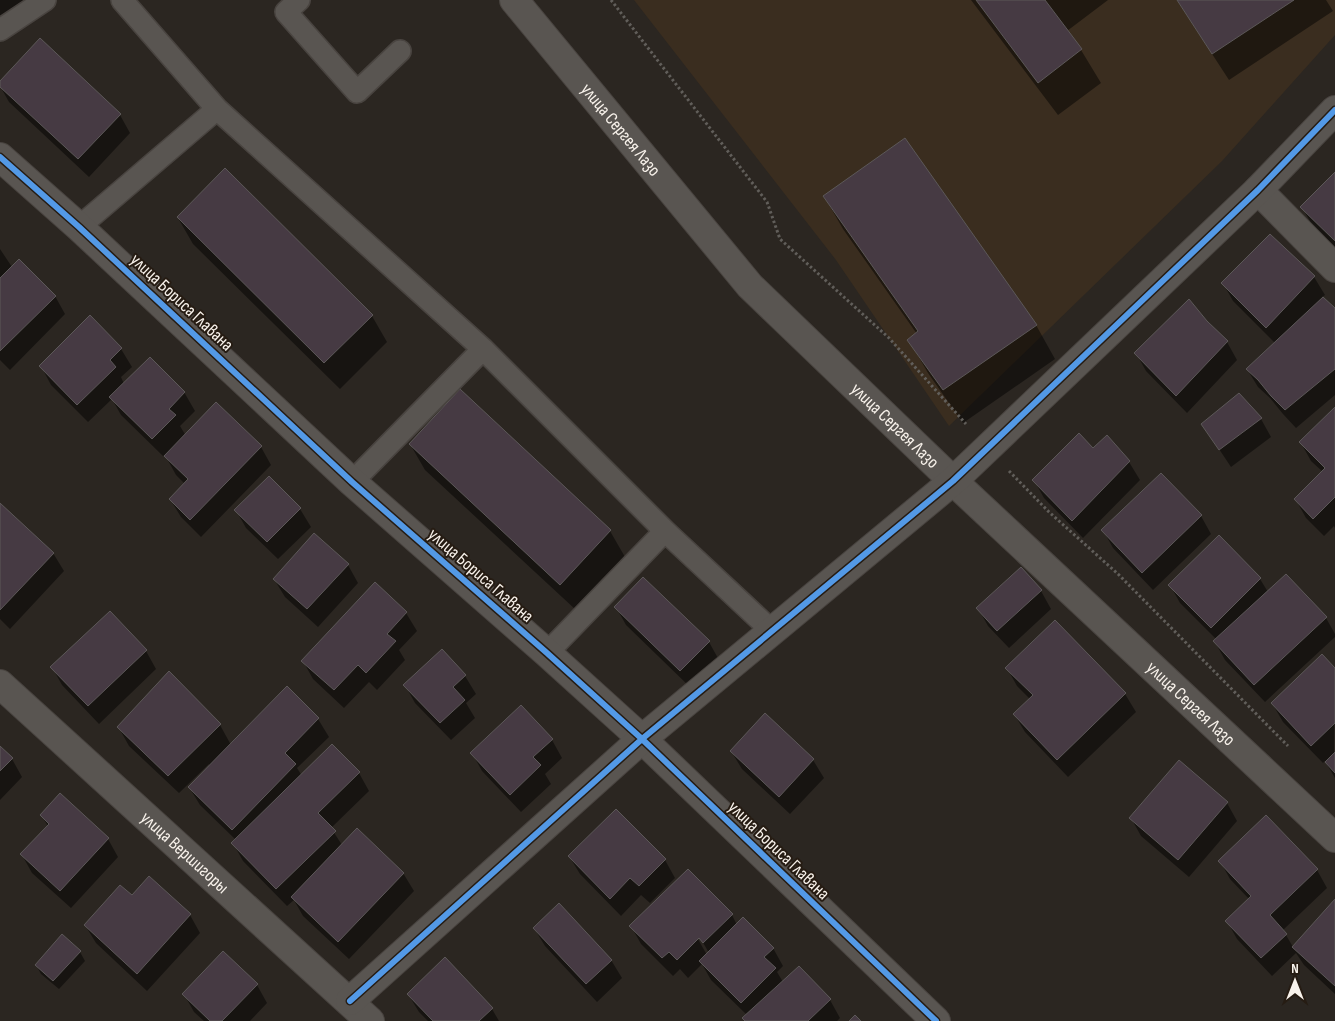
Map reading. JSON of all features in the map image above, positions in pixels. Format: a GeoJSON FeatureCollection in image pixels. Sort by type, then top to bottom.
{"type":"FeatureCollection","features":[{"type":"Feature","properties":{"kind":"street","name":"улица Сергея Лазо"},"geometry":{"type":"LineString","coordinates":[[514,0],[750,286],[953,481],[1335,838]]}},
{"type":"Feature","properties":{"kind":"street"},"geometry":{"type":"LineString","coordinates":[[350,1001],[642,740],[953,481],[986,447],[1258,190],[1335,110]]}},
{"type":"Feature","properties":{"kind":"street","name":"улица Бориса Главана"},"geometry":{"type":"LineString","coordinates":[[0,157],[79,226],[352,482],[547,653],[642,740],[936,1021]]}},
{"type":"Feature","properties":{"kind":"street"},"geometry":{"type":"LineString","coordinates":[[1258,190],[1335,268]]}},
{"type":"Feature","properties":{"kind":"street","name":"улица Вершигоры"},"geometry":{"type":"LineString","coordinates":[[0,684],[370,1021]]}},
{"type":"Feature","properties":{"kind":"lane"},"geometry":{"type":"LineString","coordinates":[[0,30],[45,0]]}},
{"type":"Feature","properties":{"kind":"lane"},"geometry":{"type":"LineString","coordinates":[[122,0],[217,109],[483,349],[665,531],[772,631]]}},
{"type":"Feature","properties":{"kind":"lane"},"geometry":{"type":"LineString","coordinates":[[299,0],[286,12],[357,92],[400,51]]}},
{"type":"Feature","properties":{"kind":"lane"},"geometry":{"type":"LineString","coordinates":[[79,226],[217,109]]}},
{"type":"Feature","properties":{"kind":"lane"},"geometry":{"type":"LineString","coordinates":[[352,482],[483,349]]}},
{"type":"Feature","properties":{"kind":"lane"},"geometry":{"type":"LineString","coordinates":[[547,653],[665,531]]}},
{"type":"Feature","properties":{"kind":"path"},"geometry":{"type":"LineString","coordinates":[[611,0],[767,202],[780,239],[889,338],[986,447],[1049,512],[1118,574],[1294,752]]}},
{"type":"Feature","properties":{"kind":"shaded area"},"geometry":{"type":"Polygon","coordinates":[[[634,0],[1335,0],[1335,35],[1222,161],[949,426],[836,260],[634,0]]]}},
{"type":"Feature","properties":{"kind":"building"},"geometry":{"type":"Polygon","coordinates":[[[976,0],[1045,0],[1082,49],[1038,83],[976,0]]]}},
{"type":"Feature","properties":{"kind":"building"},"geometry":{"type":"Polygon","coordinates":[[[1177,0],[1294,0],[1212,54],[1177,0]]]}},
{"type":"Feature","properties":{"kind":"building"},"geometry":{"type":"Polygon","coordinates":[[[40,38],[121,114],[78,159],[0,87],[0,81],[40,38]]]}},
{"type":"Feature","properties":{"kind":"building"},"geometry":{"type":"Polygon","coordinates":[[[905,138],[1037,325],[943,390],[907,340],[918,331],[823,196],[905,138]]]}},
{"type":"Feature","properties":{"kind":"building"},"geometry":{"type":"Polygon","coordinates":[[[225,168],[373,315],[324,363],[177,217],[225,168]]]}},
{"type":"Feature","properties":{"kind":"building"},"geometry":{"type":"Polygon","coordinates":[[[1335,172],[1335,241],[1300,207],[1335,172]]]}},
{"type":"Feature","properties":{"kind":"building"},"geometry":{"type":"Polygon","coordinates":[[[1270,234],[1315,276],[1266,328],[1221,283],[1270,234]]]}},
{"type":"Feature","properties":{"kind":"building"},"geometry":{"type":"Polygon","coordinates":[[[19,259],[56,296],[0,351],[0,278],[19,259]]]}},
{"type":"Feature","properties":{"kind":"building"},"geometry":{"type":"Polygon","coordinates":[[[1323,297],[1335,308],[1335,369],[1285,410],[1246,369],[1323,297]]]}},
{"type":"Feature","properties":{"kind":"building"},"geometry":{"type":"Polygon","coordinates":[[[1189,299],[1207,321],[1228,341],[1176,396],[1134,353],[1189,299]]]}},
{"type":"Feature","properties":{"kind":"building"},"geometry":{"type":"Polygon","coordinates":[[[90,315],[122,348],[110,360],[116,367],[77,405],[39,366],[90,315]]]}},
{"type":"Feature","properties":{"kind":"building"},"geometry":{"type":"Polygon","coordinates":[[[150,357],[185,392],[169,409],[176,415],[152,439],[109,397],[150,357]]]}},
{"type":"Feature","properties":{"kind":"building"},"geometry":{"type":"Polygon","coordinates":[[[460,389],[611,530],[560,585],[409,444],[460,389]]]}},
{"type":"Feature","properties":{"kind":"building"},"geometry":{"type":"Polygon","coordinates":[[[1239,393],[1262,418],[1219,450],[1201,424],[1239,393]]]}},
{"type":"Feature","properties":{"kind":"building"},"geometry":{"type":"Polygon","coordinates":[[[216,402],[262,446],[190,520],[169,499],[188,479],[164,456],[216,402]]]}},
{"type":"Feature","properties":{"kind":"building"},"geometry":{"type":"Polygon","coordinates":[[[1335,407],[1335,497],[1313,519],[1294,499],[1325,468],[1299,442],[1335,407]]]}},
{"type":"Feature","properties":{"kind":"building"},"geometry":{"type":"Polygon","coordinates":[[[1079,433],[1093,448],[1107,435],[1130,461],[1072,521],[1032,480],[1079,433]]]}},
{"type":"Feature","properties":{"kind":"building"},"geometry":{"type":"Polygon","coordinates":[[[1161,473],[1202,515],[1142,573],[1101,530],[1161,473]]]}},
{"type":"Feature","properties":{"kind":"building"},"geometry":{"type":"Polygon","coordinates":[[[269,476],[301,508],[267,542],[234,510],[269,476]]]}},
{"type":"Feature","properties":{"kind":"building"},"geometry":{"type":"Polygon","coordinates":[[[0,503],[54,553],[0,610],[0,503]]]}},
{"type":"Feature","properties":{"kind":"building"},"geometry":{"type":"Polygon","coordinates":[[[314,533],[349,564],[307,609],[273,579],[314,533]]]}},
{"type":"Feature","properties":{"kind":"building"},"geometry":{"type":"Polygon","coordinates":[[[1219,535],[1261,578],[1211,628],[1168,585],[1219,535]]]}},
{"type":"Feature","properties":{"kind":"building"},"geometry":{"type":"Polygon","coordinates":[[[1021,567],[1042,590],[997,631],[976,608],[1021,567]]]}},
{"type":"Feature","properties":{"kind":"building"},"geometry":{"type":"Polygon","coordinates":[[[1286,574],[1327,617],[1254,685],[1213,641],[1286,574]]]}},
{"type":"Feature","properties":{"kind":"building"},"geometry":{"type":"Polygon","coordinates":[[[643,577],[710,641],[680,671],[614,607],[643,577]]]}},
{"type":"Feature","properties":{"kind":"building"},"geometry":{"type":"Polygon","coordinates":[[[375,582],[407,612],[387,634],[396,641],[366,673],[358,665],[334,690],[301,661],[375,582]]]}},
{"type":"Feature","properties":{"kind":"building"},"geometry":{"type":"Polygon","coordinates":[[[110,611],[147,650],[88,706],[50,667],[110,611]]]}},
{"type":"Feature","properties":{"kind":"building"},"geometry":{"type":"Polygon","coordinates":[[[1055,620],[1126,693],[1057,760],[1013,714],[1033,695],[1005,668],[1055,620]]]}},
{"type":"Feature","properties":{"kind":"building"},"geometry":{"type":"Polygon","coordinates":[[[442,649],[466,675],[453,687],[465,700],[440,723],[403,685],[442,649]]]}},
{"type":"Feature","properties":{"kind":"building"},"geometry":{"type":"Polygon","coordinates":[[[1322,654],[1335,668],[1335,723],[1311,746],[1271,703],[1322,654]]]}},
{"type":"Feature","properties":{"kind":"building"},"geometry":{"type":"Polygon","coordinates":[[[169,671],[221,724],[168,776],[117,727],[169,671]]]}},
{"type":"Feature","properties":{"kind":"building"},"geometry":{"type":"Polygon","coordinates":[[[287,686],[319,718],[285,753],[296,764],[232,830],[188,787],[287,686]]]}},
{"type":"Feature","properties":{"kind":"building"},"geometry":{"type":"Polygon","coordinates":[[[521,705],[553,739],[533,757],[541,765],[510,795],[470,753],[521,705]]]}},
{"type":"Feature","properties":{"kind":"building"},"geometry":{"type":"Polygon","coordinates":[[[765,713],[814,759],[779,797],[730,751],[765,713]]]}},
{"type":"Feature","properties":{"kind":"building"},"geometry":{"type":"Polygon","coordinates":[[[332,744],[360,772],[318,813],[336,831],[276,889],[231,843],[332,744]]]}},
{"type":"Feature","properties":{"kind":"building"},"geometry":{"type":"Polygon","coordinates":[[[0,746],[13,758],[0,771],[0,746]]]}},
{"type":"Feature","properties":{"kind":"building"},"geometry":{"type":"Polygon","coordinates":[[[1335,752],[1335,773],[1325,762],[1335,752]]]}},
{"type":"Feature","properties":{"kind":"building"},"geometry":{"type":"Polygon","coordinates":[[[1179,760],[1228,802],[1178,860],[1129,818],[1179,760]]]}},
{"type":"Feature","properties":{"kind":"building"},"geometry":{"type":"Polygon","coordinates":[[[60,793],[109,838],[60,891],[20,854],[49,824],[40,815],[60,793]]]}},
{"type":"Feature","properties":{"kind":"building"},"geometry":{"type":"Polygon","coordinates":[[[616,809],[666,859],[639,886],[630,878],[610,899],[568,856],[616,809]]]}},
{"type":"Feature","properties":{"kind":"building"},"geometry":{"type":"Polygon","coordinates":[[[1266,815],[1318,869],[1270,915],[1287,934],[1261,958],[1225,921],[1251,896],[1218,861],[1266,815]]]}},
{"type":"Feature","properties":{"kind":"building"},"geometry":{"type":"Polygon","coordinates":[[[357,828],[404,873],[338,942],[291,897],[357,828]]]}},
{"type":"Feature","properties":{"kind":"building"},"geometry":{"type":"Polygon","coordinates":[[[688,869],[733,914],[703,943],[699,938],[677,960],[669,952],[662,958],[629,926],[688,869]]]}},
{"type":"Feature","properties":{"kind":"building"},"geometry":{"type":"Polygon","coordinates":[[[149,876],[191,914],[137,974],[84,925],[120,885],[132,895],[149,876]]]}},
{"type":"Feature","properties":{"kind":"building"},"geometry":{"type":"Polygon","coordinates":[[[1335,899],[1335,986],[1292,947],[1335,899]]]}},
{"type":"Feature","properties":{"kind":"building"},"geometry":{"type":"Polygon","coordinates":[[[559,903],[612,960],[586,984],[533,928],[559,903]]]}},
{"type":"Feature","properties":{"kind":"building"},"geometry":{"type":"Polygon","coordinates":[[[743,917],[774,948],[764,957],[776,968],[741,1003],[699,961],[743,917]]]}},
{"type":"Feature","properties":{"kind":"building"},"geometry":{"type":"Polygon","coordinates":[[[62,934],[81,951],[53,981],[35,965],[62,934]]]}},
{"type":"Feature","properties":{"kind":"building"},"geometry":{"type":"Polygon","coordinates":[[[223,951],[258,984],[222,1021],[210,1021],[182,994],[223,951]]]}},
{"type":"Feature","properties":{"kind":"building"},"geometry":{"type":"Polygon","coordinates":[[[445,957],[493,1008],[479,1021],[433,1021],[407,994],[445,957]]]}},
{"type":"Feature","properties":{"kind":"building"},"geometry":{"type":"Polygon","coordinates":[[[799,966],[831,999],[808,1021],[745,1021],[742,1018],[799,966]]]}},
{"type":"Feature","properties":{"kind":"building"},"geometry":{"type":"Polygon","coordinates":[[[855,1015],[861,1021],[849,1021],[855,1015]]]}},
{"type":"Feature","properties":{"kind":"cycle path"},"geometry":{"type":"LineString","coordinates":[[350,1001],[642,739],[953,481],[1258,190],[1335,110]]}},
{"type":"Feature","properties":{"kind":"cycle path"},"geometry":{"type":"LineString","coordinates":[[0,157],[79,227],[352,482],[642,739],[936,1021]]}}]}
